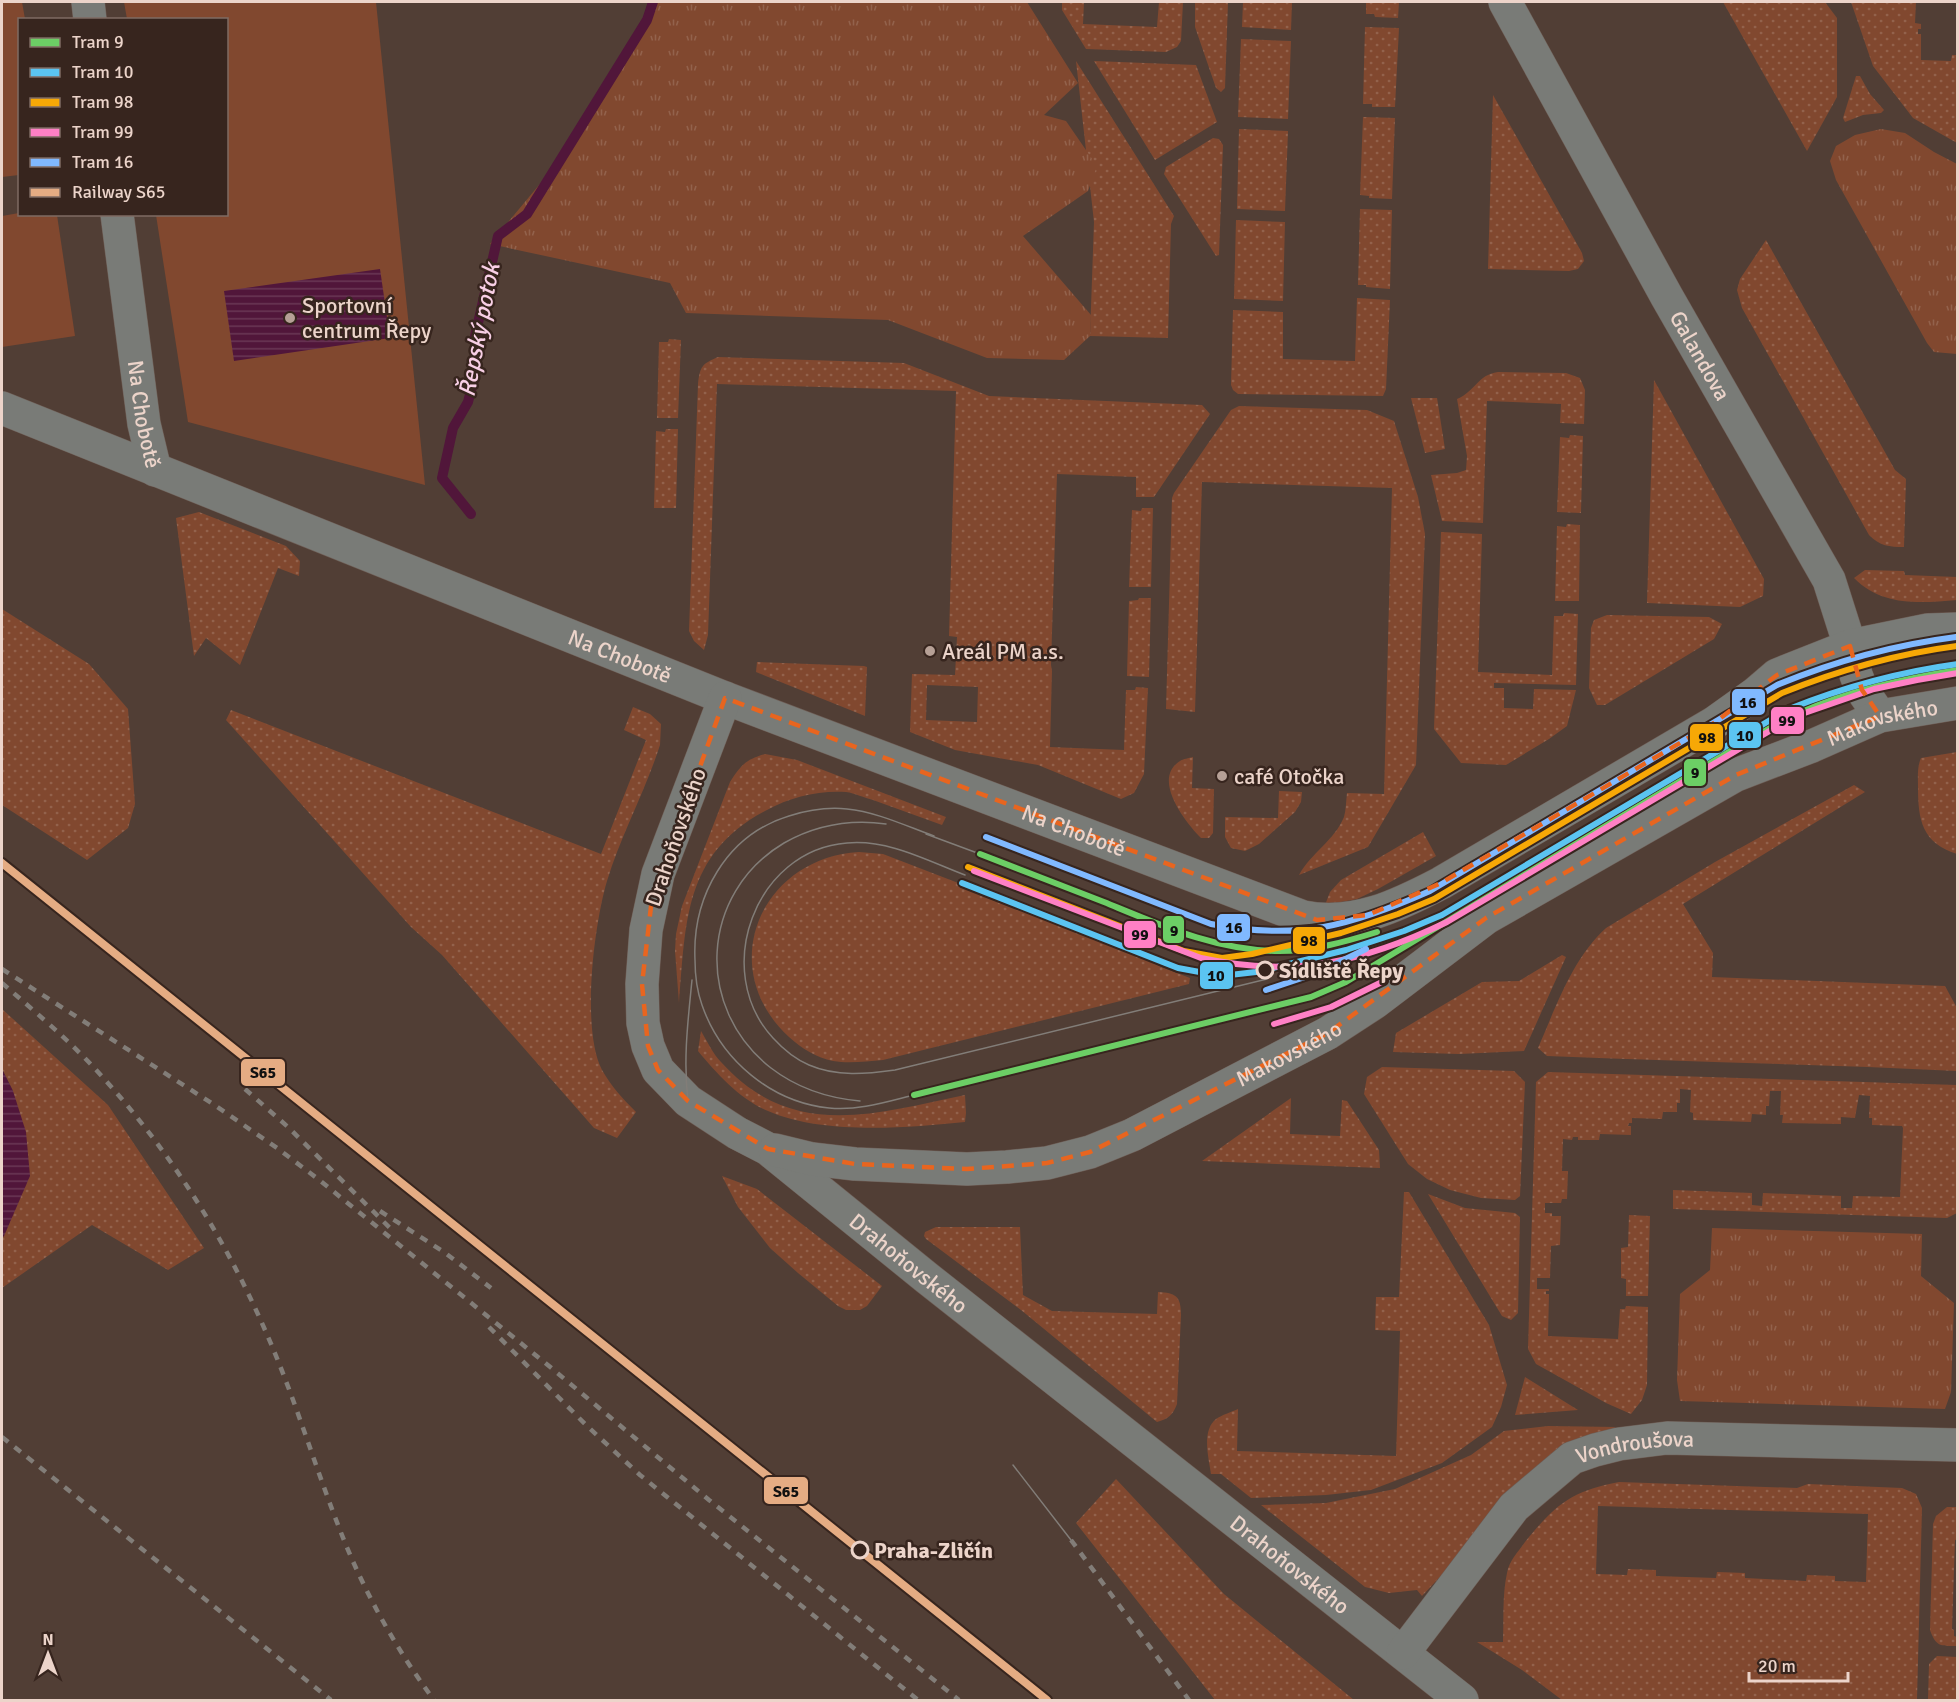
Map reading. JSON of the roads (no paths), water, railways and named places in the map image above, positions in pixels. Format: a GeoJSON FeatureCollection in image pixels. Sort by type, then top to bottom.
{"type":"FeatureCollection","features":[{"type":"Feature","properties":{"kind":"street"},"geometry":{"type":"LineString","coordinates":[[88,2],[90,18]]}},
{"type":"Feature","properties":{"kind":"street","name":"Galandova"},"geometry":{"type":"LineString","coordinates":[[1504,2],[1667,297],[1829,580],[1850,646],[1856,675],[1862,690],[1880,716]]}},
{"type":"Feature","properties":{"kind":"street","name":"Na Chobotě"},"geometry":{"type":"LineString","coordinates":[[117,216],[144,423],[155,470],[725,698],[1303,917],[1317,920],[1368,915],[1399,905],[1714,723],[1777,675],[1850,646]]}},
{"type":"Feature","properties":{"kind":"street"},"geometry":{"type":"LineString","coordinates":[[2,408],[155,470]]}},
{"type":"Feature","properties":{"kind":"street"},"geometry":{"type":"LineString","coordinates":[[1850,646],[1928,630],[1958,629]]}},
{"type":"Feature","properties":{"kind":"street","name":"Drahoňovského"},"geometry":{"type":"LineString","coordinates":[[725,698],[656,882],[645,930],[642,984],[643,1023],[648,1046],[658,1070],[688,1101],[737,1133],[768,1149],[1462,1701]]}},
{"type":"Feature","properties":{"kind":"street","name":"Makovského"},"geometry":{"type":"LineString","coordinates":[[768,1149],[812,1159],[967,1169],[1047,1162],[1090,1152],[1132,1135],[1328,1032],[1374,1003],[1486,918],[1736,775],[1812,746],[1880,716],[1958,704]]}},
{"type":"Feature","properties":{"kind":"street","name":"Vondroušova"},"geometry":{"type":"LineString","coordinates":[[1403,1653],[1514,1507],[1572,1458],[1619,1443],[1667,1438],[1958,1444]]}},
{"type":"Feature","properties":{"kind":"waterway","name":"Řepský potok"},"geometry":{"type":"LineString","coordinates":[[471,514],[442,478],[453,428],[468,402],[475,375],[475,336],[498,236],[527,214],[647,20],[653,2]]}},
{"type":"Feature","properties":{"kind":"tram line","name":"16"},"geometry":{"type":"LineString","coordinates":[[986,837],[1211,924],[1271,931],[1324,927],[1375,913],[1430,891],[1777,685],[1821,668],[1865,655],[1910,644],[1956,637]]}},
{"type":"Feature","properties":{"kind":"tram line","name":"98"},"geometry":{"type":"LineString","coordinates":[[968,867],[1184,951],[1222,958],[1252,954],[1341,933],[1434,899],[1782,693],[1868,664],[1912,653],[1957,646]]}},
{"type":"Feature","properties":{"kind":"tram line","name":"10"},"geometry":{"type":"LineString","coordinates":[[962,883],[1178,968],[1221,976],[1256,972],[1346,950],[1404,931],[1442,915],[1789,709],[1872,681],[1958,664]]}},
{"type":"Feature","properties":{"kind":"tram line","name":"9"},"geometry":{"type":"LineString","coordinates":[[914,1095],[1311,997],[1346,982],[1789,718],[1856,692],[1958,670]]}},
{"type":"Feature","properties":{"kind":"tram line","name":"99"},"geometry":{"type":"LineString","coordinates":[[974,871],[1201,958],[1267,967],[1327,963],[1386,948],[1447,922],[1793,717],[1874,689],[1958,673]]}},
{"type":"Feature","properties":{"kind":"tram line"},"geometry":{"type":"LineString","coordinates":[[914,1095],[861,1107],[829,1108],[787,1097],[751,1075],[722,1043],[702,1005],[696,977],[696,937],[707,892],[717,872],[731,853],[747,838],[767,825],[803,812],[840,808],[880,816],[934,836]]}},
{"type":"Feature","properties":{"kind":"tram line"},"geometry":{"type":"LineString","coordinates":[[860,1101],[824,1095],[791,1081],[771,1068],[746,1043],[729,1015],[719,984],[717,952],[723,920],[736,891],[756,865],[784,843],[808,832],[834,825],[859,822],[886,824]]}},
{"type":"Feature","properties":{"kind":"tram line"},"geometry":{"type":"LineString","coordinates":[[926,834],[980,854]]}},
{"type":"Feature","properties":{"kind":"tram line"},"geometry":{"type":"LineString","coordinates":[[965,875],[908,852],[878,844],[862,843],[847,843],[815,851],[788,867],[767,890],[752,918],[745,949],[745,980],[755,1011],[773,1038],[794,1057],[820,1069],[852,1074],[895,1070],[1267,979]]}},
{"type":"Feature","properties":{"kind":"tram line","name":"9"},"geometry":{"type":"LineString","coordinates":[[980,854],[1168,928],[1233,947],[1279,951],[1316,948],[1377,932]]}},
{"type":"Feature","properties":{"kind":"tram line","name":"16"},"geometry":{"type":"LineString","coordinates":[[1266,990],[1317,973],[1366,949]]}},
{"type":"Feature","properties":{"kind":"tram line"},"geometry":{"type":"LineString","coordinates":[[688,1101],[686,1055],[692,980]]}},
{"type":"Feature","properties":{"kind":"tram line","name":"99"},"geometry":{"type":"LineString","coordinates":[[1274,1024],[1331,1007],[1384,981]]}},
{"type":"Feature","properties":{"kind":"tram line"},"geometry":{"type":"LineString","coordinates":[[1013,1465],[1071,1540]]}},
{"type":"Feature","properties":{"kind":"railway"},"geometry":{"type":"LineString","coordinates":[[2,969],[213,1104],[318,1179],[549,1366],[709,1500],[959,1700]]}},
{"type":"Feature","properties":{"kind":"railway"},"geometry":{"type":"LineString","coordinates":[[2,983],[75,1049],[124,1101],[171,1162],[213,1227],[249,1295],[275,1355],[359,1575],[394,1640],[434,1700]]}},
{"type":"Feature","properties":{"kind":"railway"},"geometry":{"type":"LineString","coordinates":[[245,1089],[288,1127],[393,1231]]}},
{"type":"Feature","properties":{"kind":"railway"},"geometry":{"type":"LineString","coordinates":[[380,1211],[444,1252],[491,1288]]}},
{"type":"Feature","properties":{"kind":"railway"},"geometry":{"type":"LineString","coordinates":[[489,1327],[586,1425],[640,1475],[918,1700]]}},
{"type":"Feature","properties":{"kind":"railway"},"geometry":{"type":"LineString","coordinates":[[2,1437],[331,1700]]}},
{"type":"Feature","properties":{"kind":"railway"},"geometry":{"type":"LineString","coordinates":[[1071,1540],[1189,1700]]}},
{"type":"Feature","properties":{"kind":"rail line","name":"S65"},"geometry":{"type":"LineString","coordinates":[[2,863],[1047,1700]]}},
{"type":"Feature","properties":{"kind":"place","name":"Sportovní centrum Řepy"},"geometry":{"type":"Point","coordinates":[290,318]}},
{"type":"Feature","properties":{"kind":"place","name":"Areál PM a.s."},"geometry":{"type":"Point","coordinates":[930,651]}},
{"type":"Feature","properties":{"kind":"place","name":"café Otočka"},"geometry":{"type":"Point","coordinates":[1222,776]}},
{"type":"Feature","properties":{"kind":"place","name":"Sídliště Řepy"},"geometry":{"type":"Point","coordinates":[1265,970]}},
{"type":"Feature","properties":{"kind":"place","name":"Praha-Zličín"},"geometry":{"type":"Point","coordinates":[860,1550]}}]}
